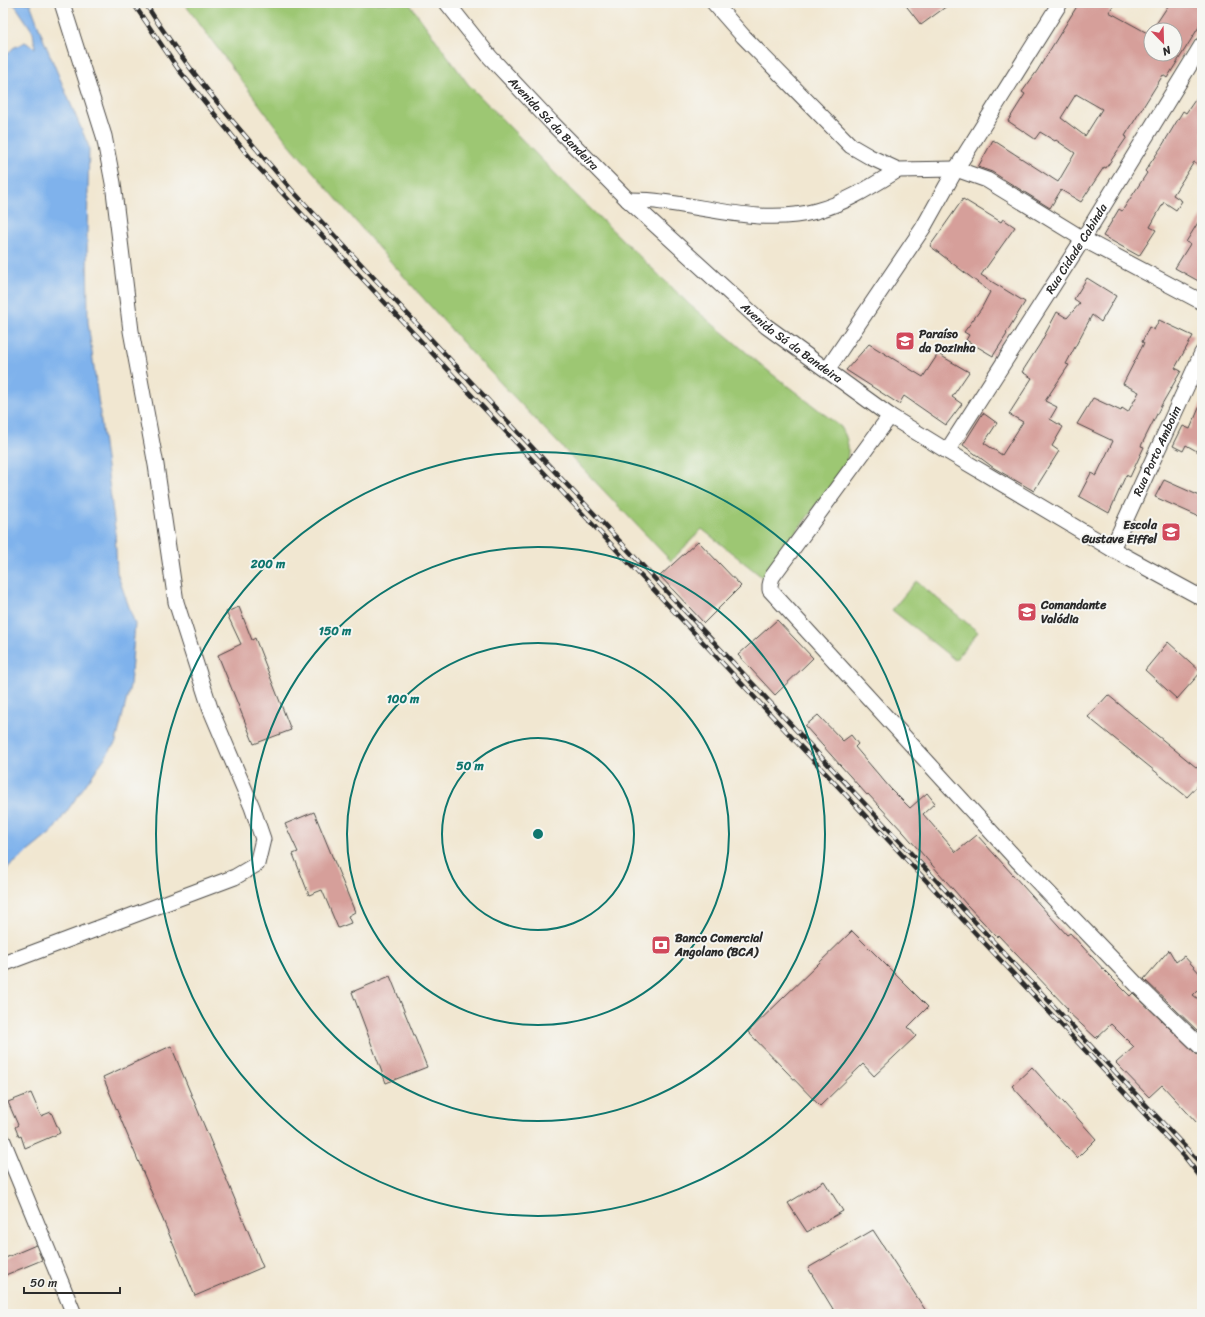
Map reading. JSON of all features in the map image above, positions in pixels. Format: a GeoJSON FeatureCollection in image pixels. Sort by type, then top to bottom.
{"type":"FeatureCollection","features":[{"type":"Feature","properties":{"kind":"street"},"geometry":{"type":"LineString","coordinates":[[3,964],[235,877],[257,864],[263,839],[252,807],[210,708],[176,602],[156,465],[131,331],[113,183],[104,136],[62,3]]}},
{"type":"Feature","properties":{"kind":"street","name":"Avenida Sá da Bandeira"},"geometry":{"type":"LineString","coordinates":[[447,3],[490,57],[550,122],[628,200],[766,326],[890,416],[947,452],[1112,549],[1202,598]]}},
{"type":"Feature","properties":{"kind":"street"},"geometry":{"type":"LineString","coordinates":[[714,3],[743,36],[851,146],[898,170],[956,168],[987,180],[1083,239],[1202,302]]}},
{"type":"Feature","properties":{"kind":"street"},"geometry":{"type":"LineString","coordinates":[[826,370],[923,228],[956,168],[1060,3]]}},
{"type":"Feature","properties":{"kind":"street","name":"Rua Cidade Cabinda"},"geometry":{"type":"LineString","coordinates":[[947,452],[1083,239],[1202,45]]}},
{"type":"Feature","properties":{"kind":"street"},"geometry":{"type":"LineString","coordinates":[[628,200],[662,202],[693,208],[743,214],[782,216],[817,211],[856,196],[898,170]]}},
{"type":"Feature","properties":{"kind":"street","name":"Rua Porto Amboim"},"geometry":{"type":"LineString","coordinates":[[1112,549],[1202,353]]}},
{"type":"Feature","properties":{"kind":"street"},"geometry":{"type":"LineString","coordinates":[[890,416],[772,577],[770,590],[1017,860],[1139,986],[1202,1048]]}},
{"type":"Feature","properties":{"kind":"street"},"geometry":{"type":"LineString","coordinates":[[3,1141],[74,1314]]}},
{"type":"Feature","properties":{"kind":"green space"},"geometry":{"type":"Polygon","coordinates":[[[184,3],[409,3],[468,84],[575,194],[690,305],[772,374],[841,427],[846,437],[848,446],[846,466],[762,577],[702,529],[671,561],[473,354],[382,252],[285,139],[184,3]]]}},
{"type":"Feature","properties":{"kind":"green space"},"geometry":{"type":"Polygon","coordinates":[[[916,581],[978,632],[955,660],[892,610],[916,581]]]}},
{"type":"Feature","properties":{"kind":"water"},"geometry":{"type":"Polygon","coordinates":[[[10,3],[30,3],[44,41],[89,147],[87,234],[88,322],[115,528],[117,573],[135,624],[130,686],[116,742],[52,832],[3,872],[3,59],[13,48],[25,42],[35,48],[33,32],[15,5],[10,3]]]}},
{"type":"Feature","properties":{"kind":"building"},"geometry":{"type":"Polygon","coordinates":[[[904,3],[951,3],[921,25],[904,3]]]}},
{"type":"Feature","properties":{"kind":"building"},"geometry":{"type":"Polygon","coordinates":[[[1079,3],[1115,3],[1109,12],[1143,31],[1143,62],[1177,62],[1167,78],[1163,75],[1125,136],[1127,137],[1106,168],[1104,167],[1081,202],[1061,190],[1050,208],[992,172],[978,167],[993,140],[1058,182],[1075,153],[1056,140],[1055,141],[1040,132],[1035,139],[1008,121],[1025,94],[1022,92],[1037,71],[1079,3]],[[1076,94],[1061,118],[1085,136],[1102,109],[1076,94]]]}},
{"type":"Feature","properties":{"kind":"building"},"geometry":{"type":"Polygon","coordinates":[[[1170,3],[1202,3],[1202,22],[1183,52],[1183,22],[1157,22],[1170,3]]]}},
{"type":"Feature","properties":{"kind":"building"},"geometry":{"type":"Polygon","coordinates":[[[1202,90],[1202,166],[1194,162],[1173,195],[1182,201],[1176,210],[1164,202],[1150,227],[1156,230],[1139,256],[1103,236],[1119,209],[1122,211],[1147,173],[1145,171],[1183,111],[1186,113],[1202,90]]]}},
{"type":"Feature","properties":{"kind":"building"},"geometry":{"type":"Polygon","coordinates":[[[963,199],[1001,222],[1003,219],[1015,227],[981,275],[1025,302],[993,356],[966,340],[969,335],[964,332],[981,309],[990,292],[930,246],[963,199]]]}},
{"type":"Feature","properties":{"kind":"building"},"geometry":{"type":"Polygon","coordinates":[[[1202,216],[1202,283],[1175,268],[1190,244],[1186,242],[1202,216]]]}},
{"type":"Feature","properties":{"kind":"building"},"geometry":{"type":"Polygon","coordinates":[[[1087,278],[1116,296],[1101,322],[1092,315],[1066,364],[1069,365],[1045,401],[1057,407],[1050,419],[1063,427],[1052,446],[1059,451],[1034,491],[994,468],[963,445],[983,413],[997,423],[984,443],[1002,455],[1023,422],[1009,414],[1032,378],[1022,372],[1040,344],[1057,312],[1067,318],[1080,303],[1074,299],[1087,278]]]}},
{"type":"Feature","properties":{"kind":"building"},"geometry":{"type":"Polygon","coordinates":[[[1159,320],[1193,336],[1175,368],[1181,371],[1162,404],[1141,446],[1144,447],[1130,477],[1126,475],[1109,513],[1079,496],[1091,473],[1096,476],[1113,441],[1077,424],[1093,398],[1121,411],[1122,408],[1128,412],[1139,392],[1123,384],[1144,343],[1142,342],[1149,327],[1154,330],[1159,320]]]}},
{"type":"Feature","properties":{"kind":"building"},"geometry":{"type":"Polygon","coordinates":[[[869,344],[923,377],[938,354],[969,372],[952,397],[962,404],[946,425],[904,396],[899,404],[846,370],[869,344]]]}},
{"type":"Feature","properties":{"kind":"building"},"geometry":{"type":"Polygon","coordinates":[[[1202,401],[1202,454],[1186,445],[1183,451],[1173,446],[1183,426],[1190,429],[1202,401]]]}},
{"type":"Feature","properties":{"kind":"building"},"geometry":{"type":"Polygon","coordinates":[[[1164,480],[1202,497],[1202,518],[1155,497],[1164,480]]]}},
{"type":"Feature","properties":{"kind":"building"},"geometry":{"type":"Polygon","coordinates":[[[698,541],[741,586],[704,623],[660,576],[698,541]]]}},
{"type":"Feature","properties":{"kind":"building"},"geometry":{"type":"Polygon","coordinates":[[[239,607],[252,640],[255,638],[291,730],[254,744],[218,655],[241,644],[226,612],[239,607]]]}},
{"type":"Feature","properties":{"kind":"building"},"geometry":{"type":"Polygon","coordinates":[[[777,620],[813,658],[775,695],[738,655],[777,620]]]}},
{"type":"Feature","properties":{"kind":"building"},"geometry":{"type":"Polygon","coordinates":[[[1168,642],[1201,672],[1177,699],[1145,670],[1168,642]]]}},
{"type":"Feature","properties":{"kind":"building"},"geometry":{"type":"Polygon","coordinates":[[[1108,695],[1202,772],[1202,781],[1187,797],[1088,717],[1108,695]]]}},
{"type":"Feature","properties":{"kind":"building"},"geometry":{"type":"Polygon","coordinates":[[[818,715],[843,741],[851,735],[858,744],[855,747],[890,788],[910,808],[927,793],[935,803],[923,814],[956,852],[977,835],[1067,935],[1070,933],[1130,996],[1133,993],[1196,1054],[1202,1057],[1202,1117],[1197,1123],[1162,1085],[1149,1097],[1116,1063],[1134,1047],[1111,1024],[1096,1038],[1067,1011],[1068,1009],[998,935],[997,937],[967,905],[904,833],[868,794],[867,795],[805,726],[818,715]]]}},
{"type":"Feature","properties":{"kind":"building"},"geometry":{"type":"Polygon","coordinates":[[[314,812],[355,912],[348,916],[351,923],[338,928],[322,890],[309,895],[293,854],[298,852],[285,824],[314,812]]]}},
{"type":"Feature","properties":{"kind":"building"},"geometry":{"type":"Polygon","coordinates":[[[852,931],[928,1007],[908,1027],[916,1036],[874,1076],[863,1064],[820,1106],[748,1032],[852,931]]]}},
{"type":"Feature","properties":{"kind":"building"},"geometry":{"type":"Polygon","coordinates":[[[1169,950],[1176,962],[1184,956],[1202,976],[1202,986],[1193,995],[1202,1002],[1202,1035],[1144,979],[1169,950]]]}},
{"type":"Feature","properties":{"kind":"building"},"geometry":{"type":"Polygon","coordinates":[[[390,976],[427,1067],[386,1083],[352,992],[390,976]]]}},
{"type":"Feature","properties":{"kind":"building"},"geometry":{"type":"Polygon","coordinates":[[[171,1046],[263,1267],[195,1296],[103,1077],[171,1046]]]}},
{"type":"Feature","properties":{"kind":"building"},"geometry":{"type":"Polygon","coordinates":[[[1032,1067],[1096,1139],[1077,1158],[1012,1086],[1032,1067]]]}},
{"type":"Feature","properties":{"kind":"building"},"geometry":{"type":"Polygon","coordinates":[[[31,1093],[41,1116],[51,1112],[60,1133],[25,1148],[21,1136],[19,1137],[15,1127],[18,1125],[8,1102],[31,1093]]]}},
{"type":"Feature","properties":{"kind":"building"},"geometry":{"type":"Polygon","coordinates":[[[824,1181],[843,1211],[807,1232],[788,1203],[824,1181]]]}},
{"type":"Feature","properties":{"kind":"building"},"geometry":{"type":"Polygon","coordinates":[[[873,1230],[928,1314],[836,1314],[808,1268],[873,1230]]]}},
{"type":"Feature","properties":{"kind":"building"},"geometry":{"type":"Polygon","coordinates":[[[36,1245],[42,1260],[3,1276],[3,1259],[36,1245]]]}},
{"type":"Feature","properties":{"kind":"railway"},"geometry":{"type":"LineString","coordinates":[[133,3],[178,69],[256,165],[1184,1156],[1202,1179]]}},
{"type":"Feature","properties":{"kind":"railway"},"geometry":{"type":"LineString","coordinates":[[145,3],[161,28],[196,75],[291,189],[1202,1165]]}},
{"type":"Feature","properties":{"kind":"place","name":"Paraíso da Dozinha"},"geometry":{"type":"Point","coordinates":[905,341]}},
{"type":"Feature","properties":{"kind":"place","name":"Escola Gustave Eiffel"},"geometry":{"type":"Point","coordinates":[1171,532]}},
{"type":"Feature","properties":{"kind":"place","name":"Comandante Valódia"},"geometry":{"type":"Point","coordinates":[1027,612]}},
{"type":"Feature","properties":{"kind":"place","name":"Banco Comercial Angolano (BCA)"},"geometry":{"type":"Point","coordinates":[661,945]}}]}
